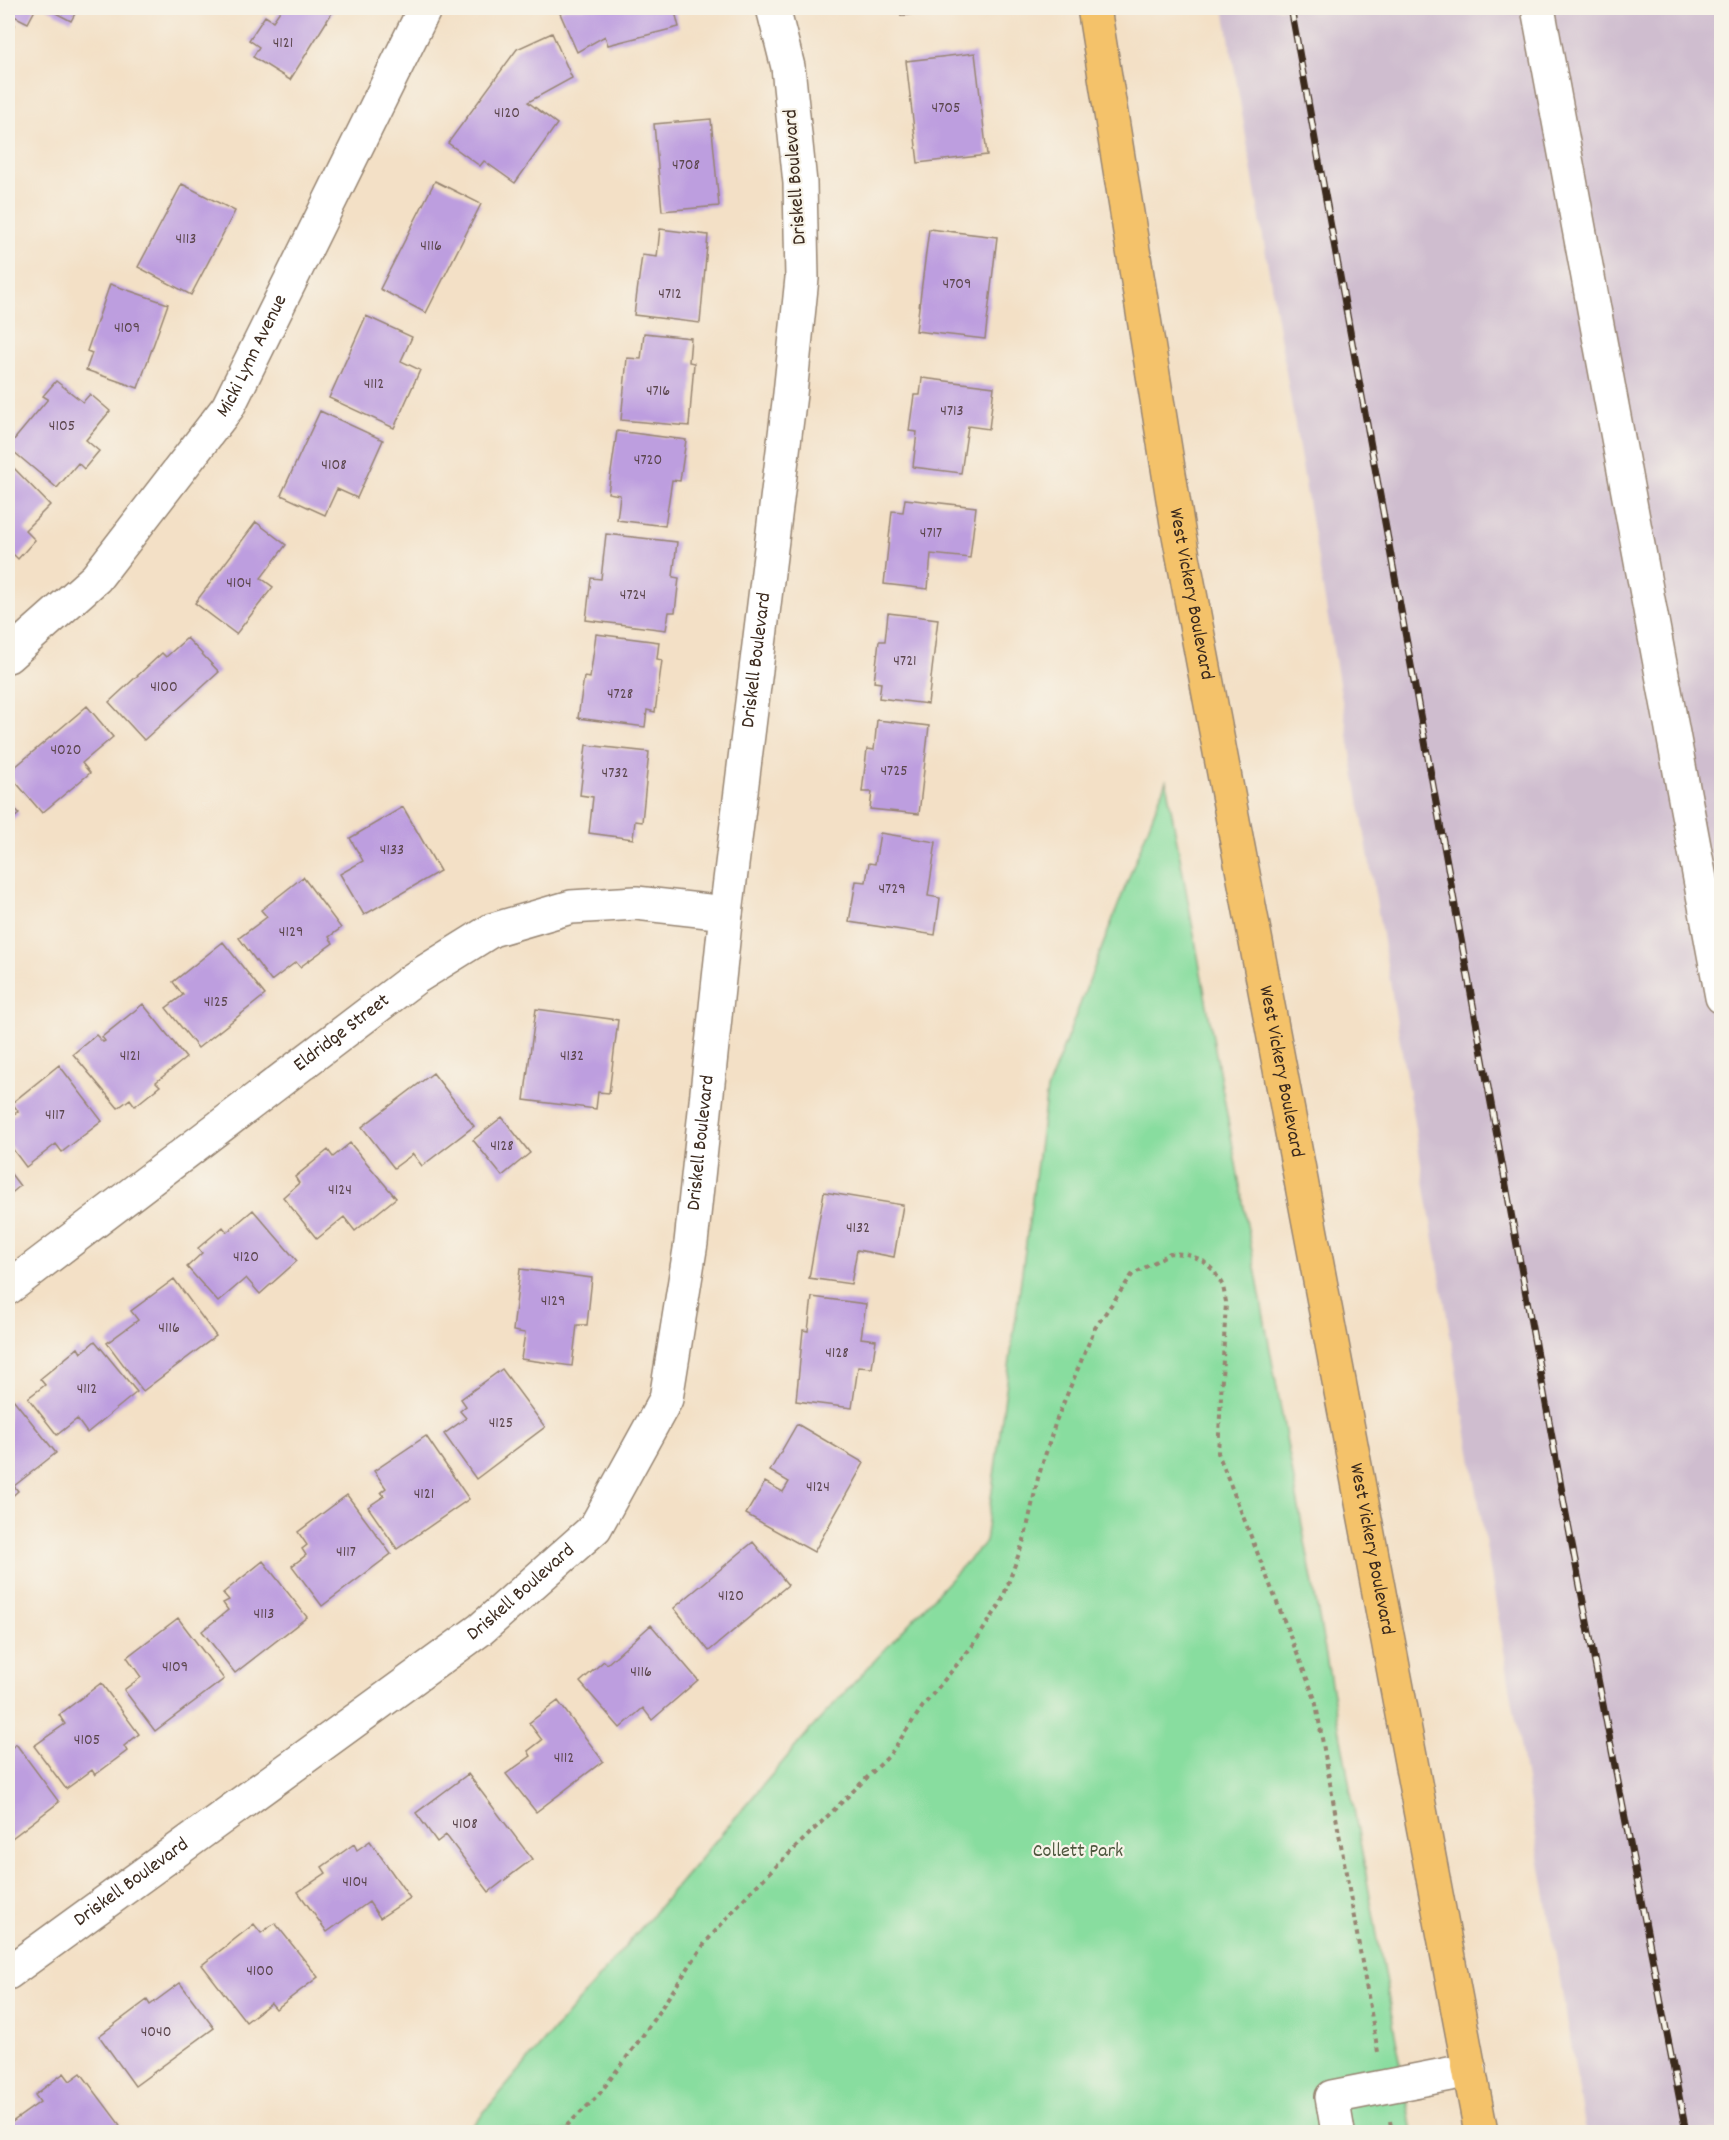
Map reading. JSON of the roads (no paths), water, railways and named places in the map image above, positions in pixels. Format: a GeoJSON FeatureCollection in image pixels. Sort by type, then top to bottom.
{"type":"FeatureCollection","features":[{"type":"Feature","properties":{"kind":"main road","name":"West Vickery Boulevard"},"geometry":{"type":"LineString","coordinates":[[1094,8],[1178,530],[1481,2133]]}},
{"type":"Feature","properties":{"kind":"street","name":"Micki Lynn Avenue"},"geometry":{"type":"LineString","coordinates":[[8,656],[96,578],[228,406],[425,8]]}},
{"type":"Feature","properties":{"kind":"street","name":"Driskell Boulevard"},"geometry":{"type":"LineString","coordinates":[[8,1973],[482,1629],[595,1528],[666,1399],[691,1243],[726,913],[790,394],[802,278],[800,183],[788,66],[773,8]]}},
{"type":"Feature","properties":{"kind":"street"},"geometry":{"type":"LineString","coordinates":[[1538,8],[1722,997]]}},
{"type":"Feature","properties":{"kind":"street","name":"Eldridge Street"},"geometry":{"type":"LineString","coordinates":[[8,1288],[415,978],[492,930],[571,907],[636,903],[726,913]]}},
{"type":"Feature","properties":{"kind":"street"},"geometry":{"type":"LineString","coordinates":[[1338,2133],[1332,2097],[1470,2070]]}},
{"type":"Feature","properties":{"kind":"railway"},"geometry":{"type":"LineString","coordinates":[[1291,8],[1566,1514],[1686,2132]]}},
{"type":"Feature","properties":{"kind":"park label","name":"Collett Park"},"geometry":{"type":"Point","coordinates":[1078,1852]}}]}
